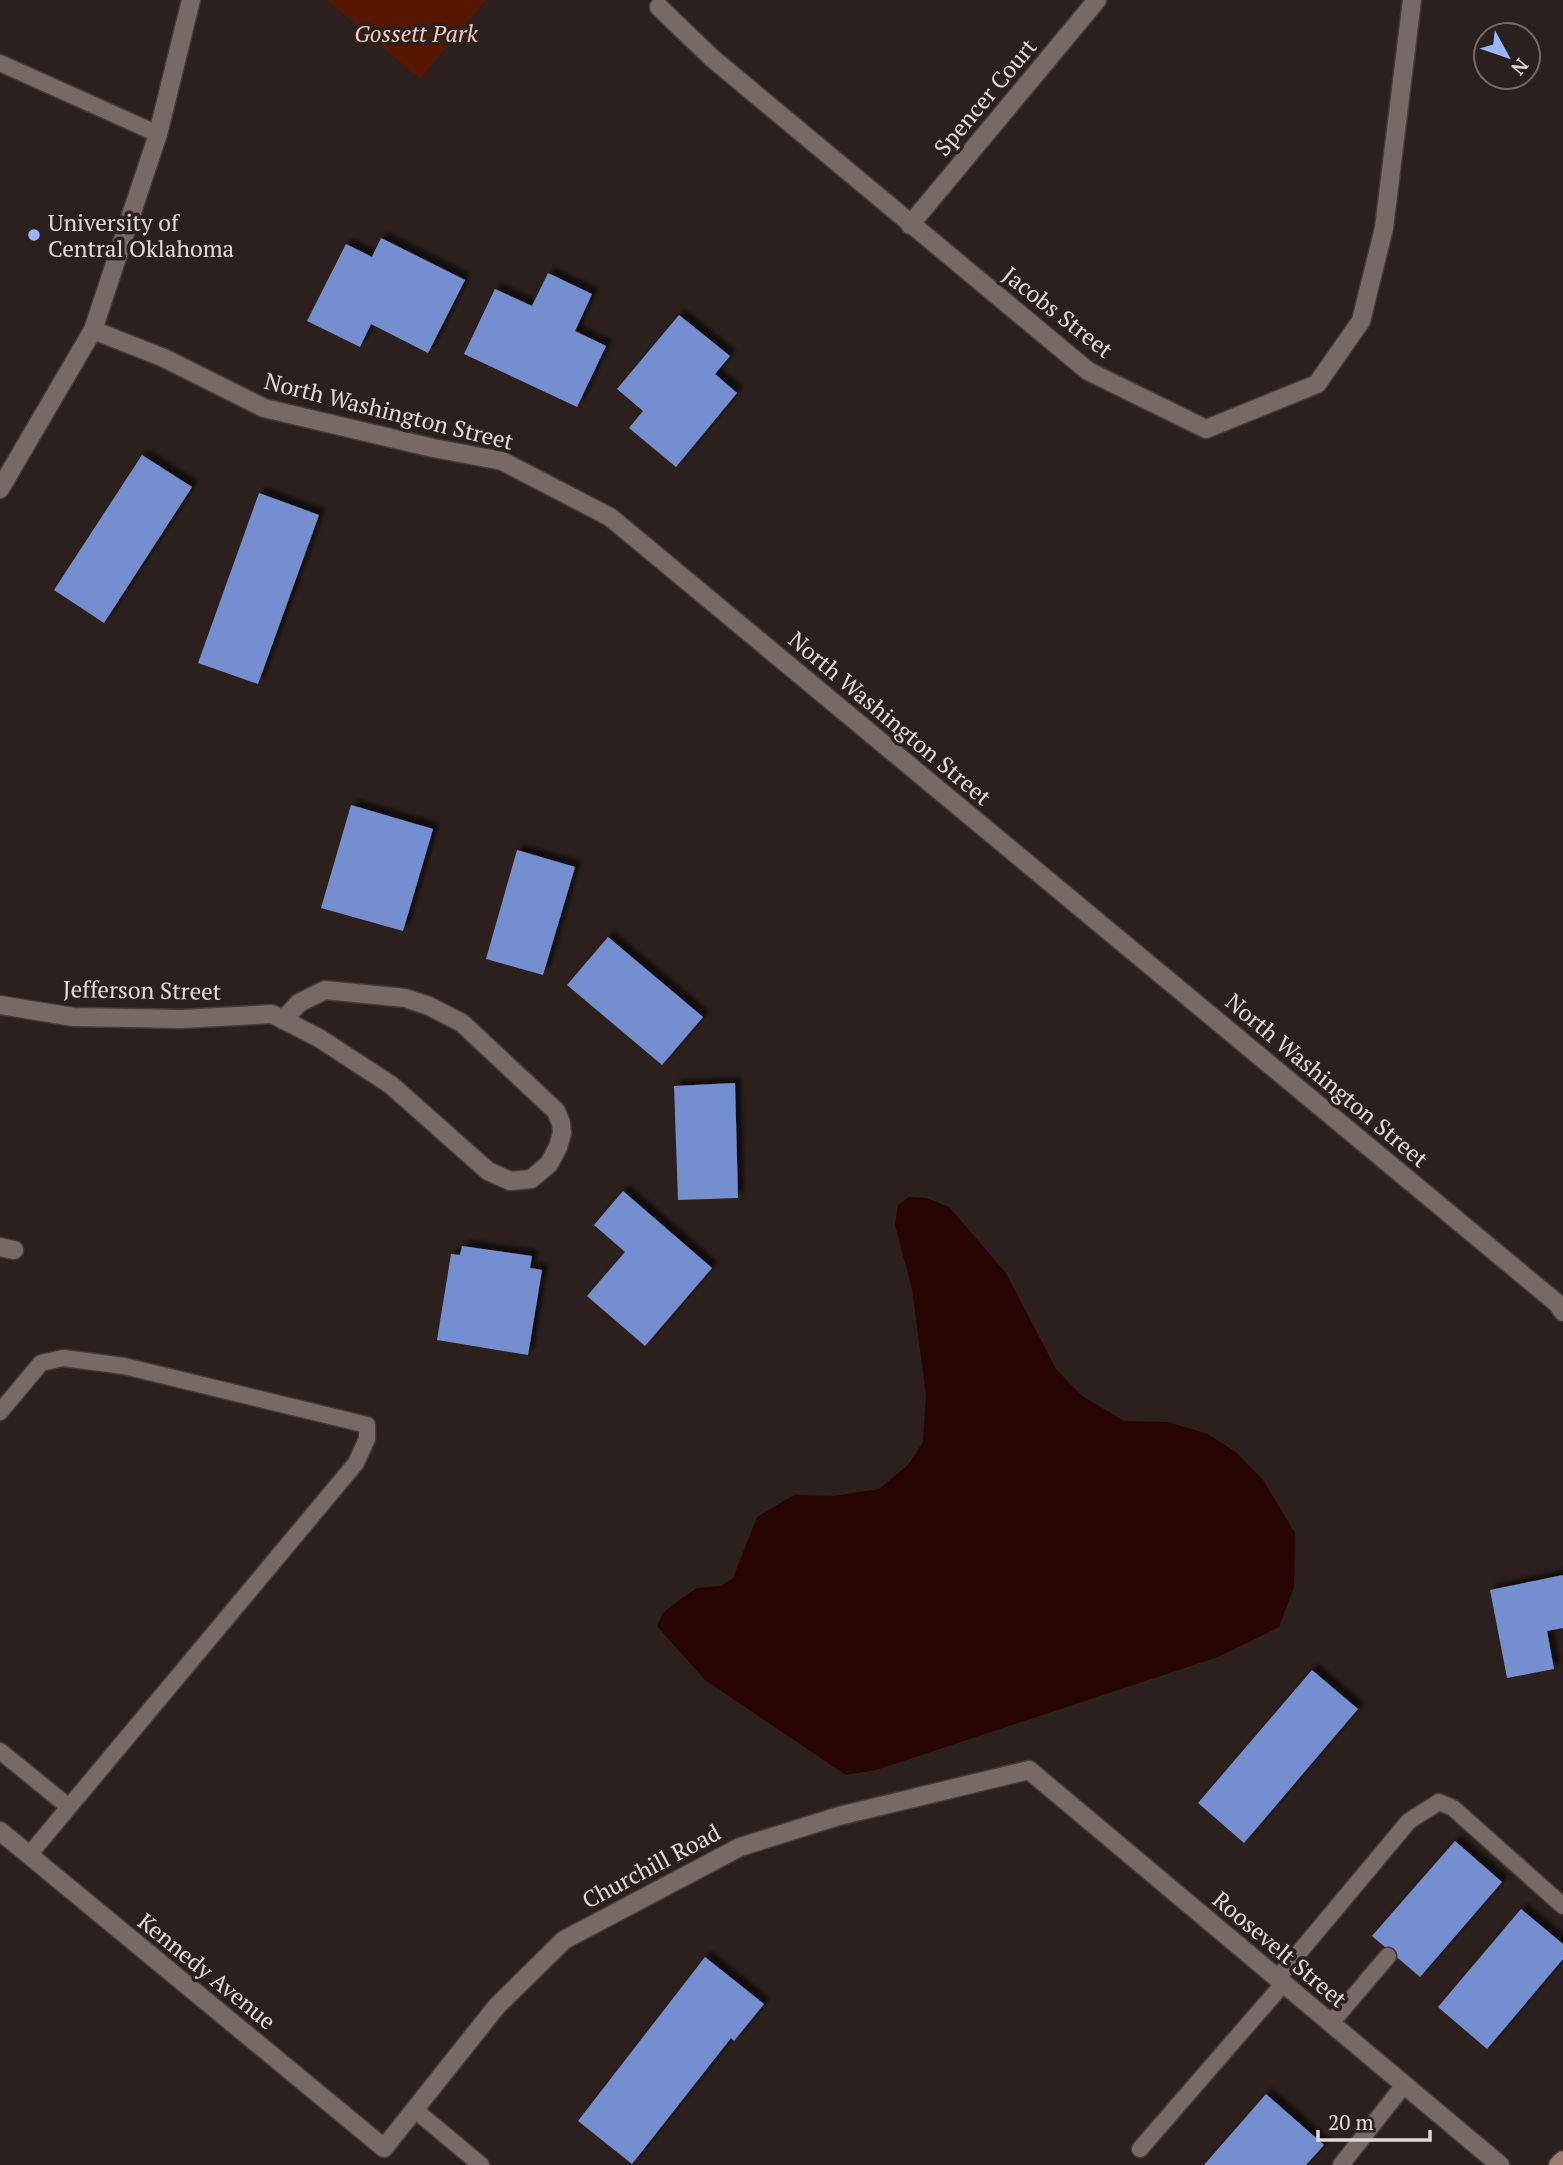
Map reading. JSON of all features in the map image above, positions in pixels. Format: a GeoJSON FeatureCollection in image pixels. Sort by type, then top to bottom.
{"type":"FeatureCollection","features":[{"type":"Feature","properties":{"kind":"main road"},"geometry":{"type":"LineString","coordinates":[[1558,2165],[1563,2160]]}},
{"type":"Feature","properties":{"kind":"street"},"geometry":{"type":"LineString","coordinates":[[0,489],[93,330],[158,134],[191,0]]}},
{"type":"Feature","properties":{"kind":"street","name":"Spencer Court"},"geometry":{"type":"LineString","coordinates":[[910,225],[1097,0]]}},
{"type":"Feature","properties":{"kind":"street","name":"Jacobs Street"},"geometry":{"type":"LineString","coordinates":[[659,3],[712,58],[1088,371],[1206,429],[1317,384],[1361,321],[1384,228],[1412,0]]}},
{"type":"Feature","properties":{"kind":"street","name":"North Washington Street"},"geometry":{"type":"LineString","coordinates":[[93,330],[164,358],[264,408],[433,448],[502,461],[610,517],[1558,1304],[1563,1312]]}},
{"type":"Feature","properties":{"kind":"street","name":"Jefferson Street"},"geometry":{"type":"LineString","coordinates":[[0,1005],[73,1017],[182,1018],[272,1014],[283,1020],[319,1038],[391,1085],[488,1171],[510,1181],[531,1180],[549,1164],[558,1147],[562,1133],[556,1111],[462,1023],[429,1006],[405,998],[325,990],[299,1003],[283,1020]]}},
{"type":"Feature","properties":{"kind":"street","name":"Roosevelt Street"},"geometry":{"type":"LineString","coordinates":[[1029,1770],[1500,2165]]}},
{"type":"Feature","properties":{"kind":"street","name":"Churchill Road"},"geometry":{"type":"LineString","coordinates":[[384,2148],[497,2006],[564,1940],[740,1847],[839,1816],[1029,1770]]}},
{"type":"Feature","properties":{"kind":"street","name":"Kennedy Avenue"},"geometry":{"type":"LineString","coordinates":[[0,1831],[384,2148]]}},
{"type":"Feature","properties":{"kind":"lane"},"geometry":{"type":"LineString","coordinates":[[0,63],[158,134]]}},
{"type":"Feature","properties":{"kind":"lane"},"geometry":{"type":"LineString","coordinates":[[0,1412],[41,1363],[63,1358],[124,1366],[366,1425],[368,1438],[356,1462],[29,1855]]}},
{"type":"Feature","properties":{"kind":"lane"},"geometry":{"type":"LineString","coordinates":[[0,1751],[69,1807]]}},
{"type":"Feature","properties":{"kind":"lane"},"geometry":{"type":"LineString","coordinates":[[1140,2149],[1409,1821],[1439,1802],[1453,1808],[1563,1906]]}},
{"type":"Feature","properties":{"kind":"lane"},"geometry":{"type":"LineString","coordinates":[[1331,2023],[1388,1956]]}},
{"type":"Feature","properties":{"kind":"lane"},"geometry":{"type":"LineString","coordinates":[[1341,2165],[1404,2085]]}},
{"type":"Feature","properties":{"kind":"lane"},"geometry":{"type":"LineString","coordinates":[[415,2110],[481,2165]]}},
{"type":"Feature","properties":{"kind":"green space","name":"Gossett Park"},"geometry":{"type":"Polygon","coordinates":[[[327,0],[486,0],[420,79],[327,0]]]}},
{"type":"Feature","properties":{"kind":"shaded area"},"geometry":{"type":"Polygon","coordinates":[[[909,1197],[926,1198],[949,1207],[1006,1273],[1056,1369],[1082,1396],[1124,1421],[1168,1422],[1208,1434],[1237,1453],[1263,1480],[1295,1533],[1294,1587],[1279,1627],[1218,1657],[876,1770],[846,1775],[705,1680],[657,1626],[663,1613],[697,1588],[721,1586],[733,1578],[757,1517],[794,1495],[833,1496],[879,1489],[908,1465],[923,1442],[926,1395],[912,1289],[895,1225],[898,1205],[909,1197]]]}},
{"type":"Feature","properties":{"kind":"building"},"geometry":{"type":"Polygon","coordinates":[[[381,238],[465,280],[428,353],[371,324],[360,347],[307,321],[346,244],[372,257],[381,238]]]}},
{"type":"Feature","properties":{"kind":"building"},"geometry":{"type":"Polygon","coordinates":[[[548,273],[592,294],[575,331],[606,346],[577,407],[464,354],[495,289],[532,306],[548,273]]]}},
{"type":"Feature","properties":{"kind":"building"},"geometry":{"type":"Polygon","coordinates":[[[679,315],[730,356],[715,374],[737,393],[676,467],[629,428],[643,411],[617,389],[679,315]]]}},
{"type":"Feature","properties":{"kind":"building"},"geometry":{"type":"Polygon","coordinates":[[[142,455],[192,487],[104,623],[54,590],[142,455]]]}},
{"type":"Feature","properties":{"kind":"building"},"geometry":{"type":"Polygon","coordinates":[[[259,493],[319,515],[258,684],[198,663],[259,493]]]}},
{"type":"Feature","properties":{"kind":"building"},"geometry":{"type":"Polygon","coordinates":[[[351,805],[433,829],[403,931],[321,908],[351,805]]]}},
{"type":"Feature","properties":{"kind":"building"},"geometry":{"type":"Polygon","coordinates":[[[517,850],[575,867],[543,975],[486,959],[517,850]]]}},
{"type":"Feature","properties":{"kind":"building"},"geometry":{"type":"Polygon","coordinates":[[[608,937],[703,1017],[662,1065],[567,985],[608,937]]]}},
{"type":"Feature","properties":{"kind":"building"},"geometry":{"type":"Polygon","coordinates":[[[735,1083],[738,1198],[678,1200],[674,1086],[735,1083]]]}},
{"type":"Feature","properties":{"kind":"building"},"geometry":{"type":"Polygon","coordinates":[[[623,1191],[712,1268],[645,1346],[587,1296],[625,1252],[594,1225],[623,1191]]]}},
{"type":"Feature","properties":{"kind":"building"},"geometry":{"type":"Polygon","coordinates":[[[462,1246],[532,1256],[530,1268],[542,1270],[528,1355],[437,1340],[451,1254],[460,1255],[462,1246]]]}},
{"type":"Feature","properties":{"kind":"building"},"geometry":{"type":"Polygon","coordinates":[[[1563,1575],[1563,1628],[1547,1631],[1554,1669],[1507,1678],[1490,1590],[1563,1575]]]}},
{"type":"Feature","properties":{"kind":"building"},"geometry":{"type":"Polygon","coordinates":[[[1312,1670],[1358,1709],[1244,1843],[1198,1803],[1312,1670]]]}},
{"type":"Feature","properties":{"kind":"building"},"geometry":{"type":"Polygon","coordinates":[[[1455,1841],[1502,1882],[1420,1977],[1372,1936],[1455,1841]]]}},
{"type":"Feature","properties":{"kind":"building"},"geometry":{"type":"Polygon","coordinates":[[[1521,1909],[1563,1944],[1563,1959],[1487,2049],[1438,2007],[1521,1909]]]}},
{"type":"Feature","properties":{"kind":"building"},"geometry":{"type":"Polygon","coordinates":[[[705,1957],[764,2004],[734,2041],[731,2038],[632,2164],[578,2121],[705,1957]]]}},
{"type":"Feature","properties":{"kind":"building"},"geometry":{"type":"Polygon","coordinates":[[[1266,2094],[1324,2145],[1306,2165],[1204,2165],[1266,2094]]]}},
{"type":"Feature","properties":{"kind":"place","name":"University of Central Oklahoma"},"geometry":{"type":"Point","coordinates":[34,235]}}]}
